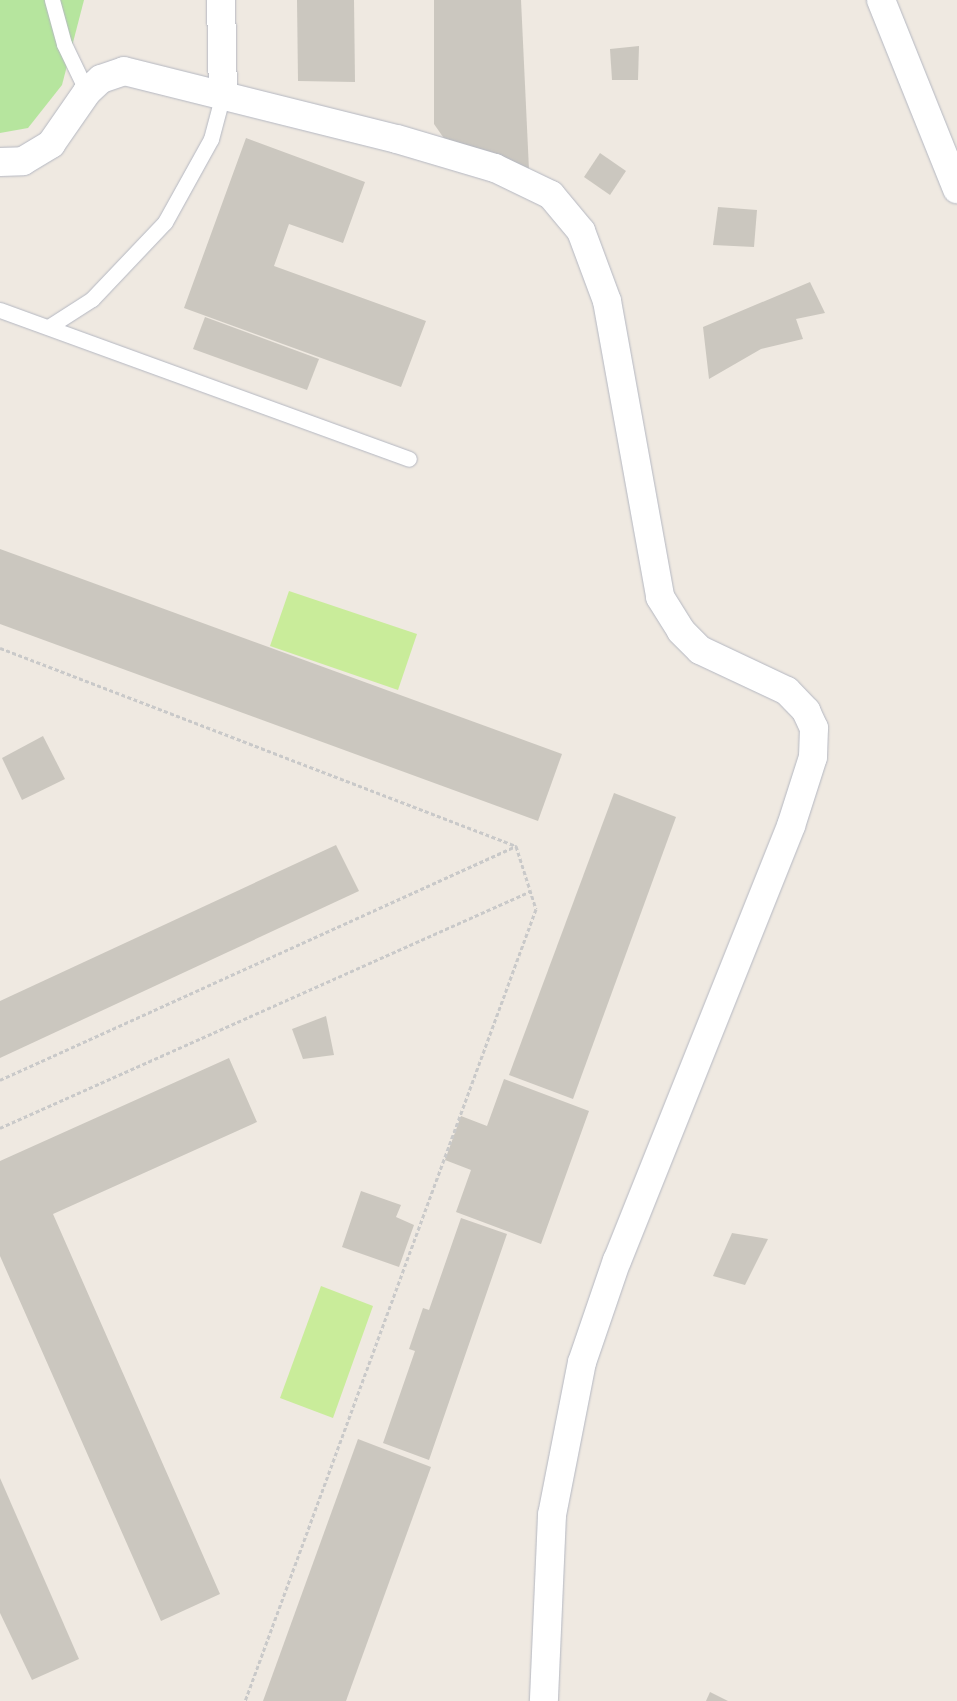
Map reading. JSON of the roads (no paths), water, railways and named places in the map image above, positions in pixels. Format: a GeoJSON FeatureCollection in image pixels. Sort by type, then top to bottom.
{"type":"FeatureCollection","features":[{"type":"Feature","properties":{"kind":"street"},"geometry":{"type":"LineString","coordinates":[[221,0],[223,94]]}},
{"type":"Feature","properties":{"kind":"street"},"geometry":{"type":"LineString","coordinates":[[881,0],[957,189]]}},
{"type":"Feature","properties":{"kind":"street"},"geometry":{"type":"LineString","coordinates":[[0,162],[23,160],[51,144],[87,92],[102,79],[124,71],[223,94],[495,168],[527,181],[566,209],[594,258],[607,301],[660,597],[681,631],[700,650],[787,691],[806,711],[814,728],[813,757],[791,826],[617,1260],[582,1362],[552,1515],[544,1701]]}},
{"type":"Feature","properties":{"kind":"lane"},"geometry":{"type":"LineString","coordinates":[[52,0],[64,44],[87,92]]}},
{"type":"Feature","properties":{"kind":"lane"},"geometry":{"type":"LineString","coordinates":[[50,326],[92,299],[165,222],[211,140],[223,94]]}},
{"type":"Feature","properties":{"kind":"lane"},"geometry":{"type":"LineString","coordinates":[[0,310],[50,326],[409,459]]}}]}
